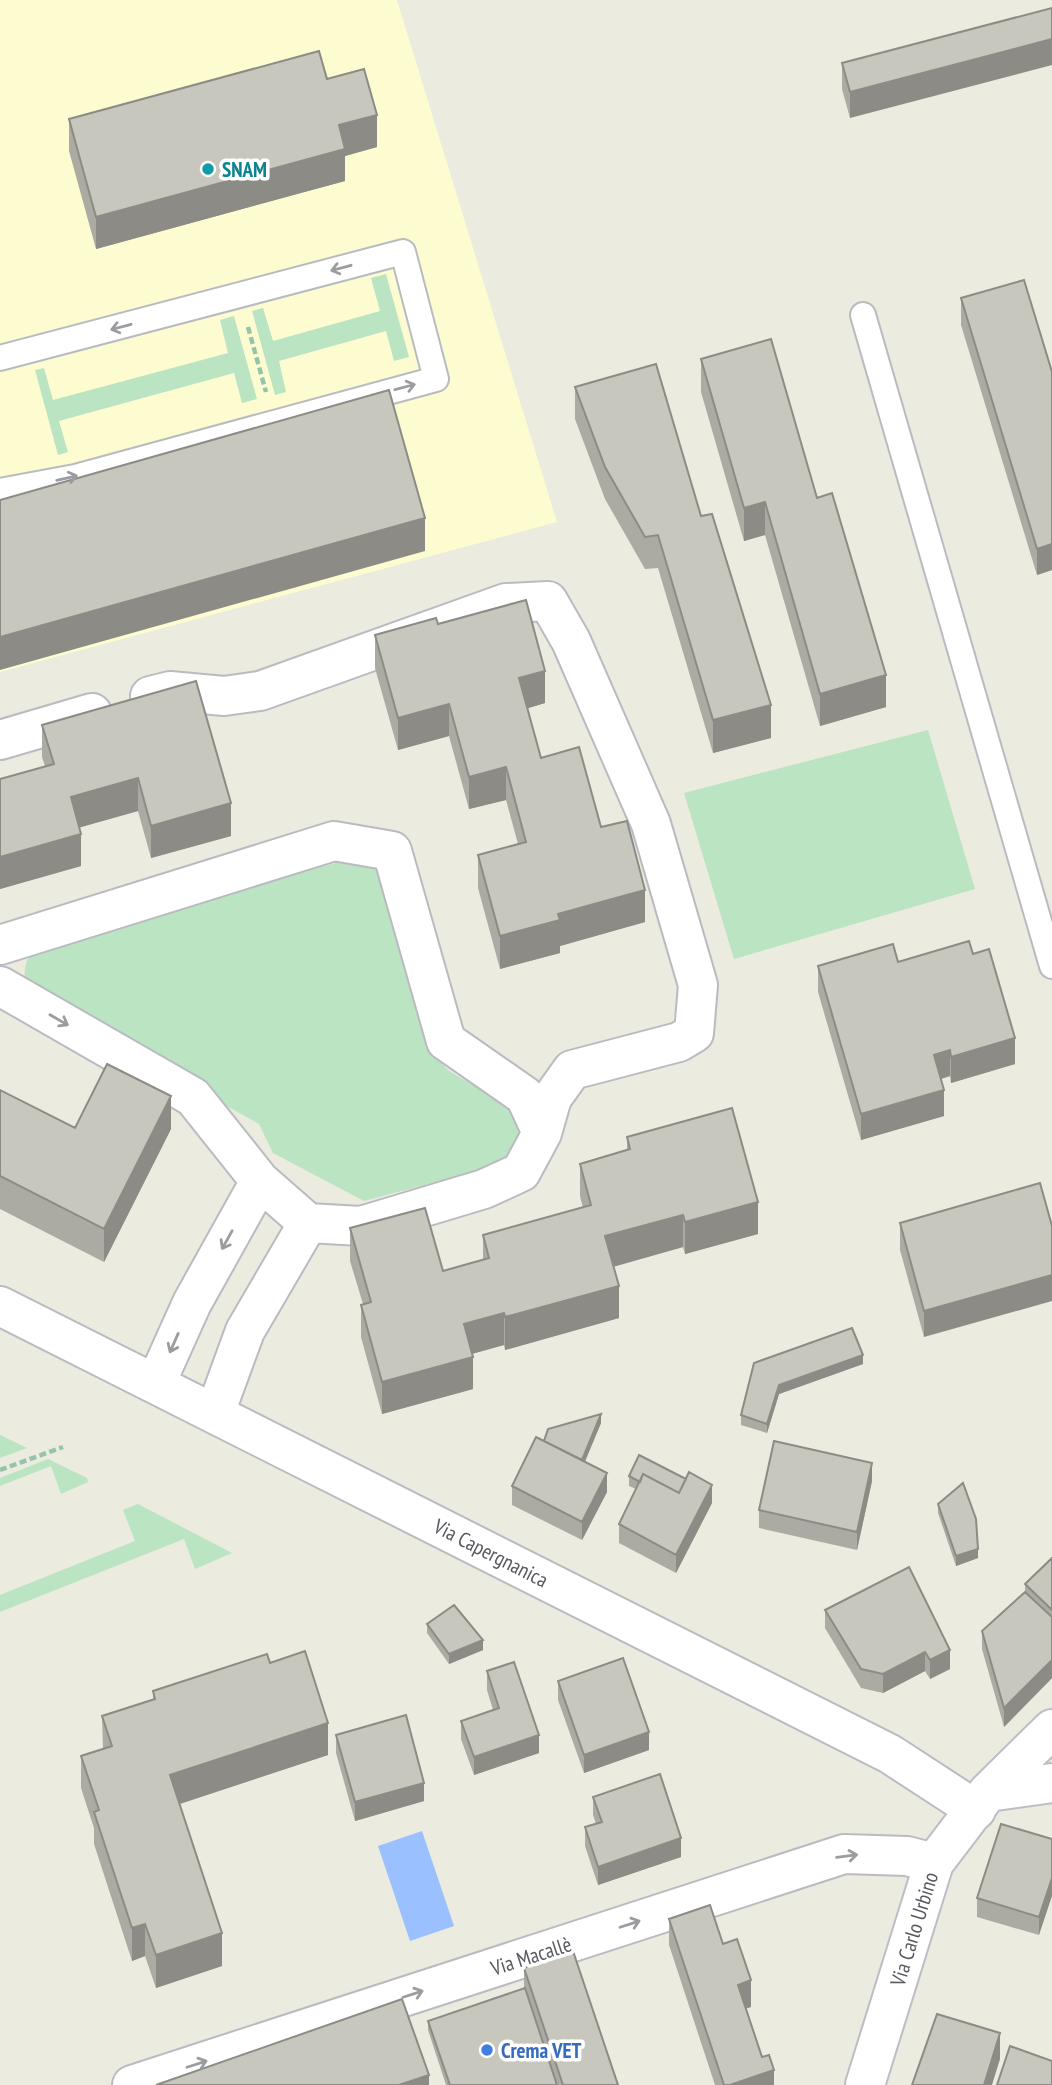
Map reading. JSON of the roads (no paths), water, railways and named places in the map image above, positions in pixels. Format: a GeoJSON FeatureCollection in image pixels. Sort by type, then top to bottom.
{"type":"FeatureCollection","features":[{"type":"Feature","properties":{"kind":"street"},"geometry":{"type":"LineString","coordinates":[[0,740],[170,691],[224,696],[260,691],[506,603],[548,601],[571,641],[652,824],[698,985],[694,1033],[679,1042],[572,1070],[552,1098],[542,1133],[522,1171],[484,1189],[362,1226],[308,1223],[260,1181],[192,1097],[0,986]]}},
{"type":"Feature","properties":{"kind":"street"},"geometry":{"type":"LineString","coordinates":[[0,945],[334,842],[392,851],[446,1041],[525,1096],[542,1133]]}},
{"type":"Feature","properties":{"kind":"street"},"geometry":{"type":"LineString","coordinates":[[156,1383],[192,1303],[260,1181]]}},
{"type":"Feature","properties":{"kind":"street"},"geometry":{"type":"LineString","coordinates":[[215,1413],[245,1331],[308,1223]]}},
{"type":"Feature","properties":{"kind":"street","name":"Via Capergnanica"},"geometry":{"type":"LineString","coordinates":[[0,1306],[982,1801]]}},
{"type":"Feature","properties":{"kind":"street","name":"Via Carlo Urbino"},"geometry":{"type":"LineString","coordinates":[[865,2085],[934,1863],[982,1801],[1052,1729]]}},
{"type":"Feature","properties":{"kind":"street"},"geometry":{"type":"LineString","coordinates":[[982,1801],[1052,1783]]}},
{"type":"Feature","properties":{"kind":"street","name":"Via Macallè"},"geometry":{"type":"LineString","coordinates":[[132,2085],[844,1854],[906,1856],[934,1863]]}},
{"type":"Feature","properties":{"kind":"lane"},"geometry":{"type":"LineString","coordinates":[[0,358],[403,252],[436,379],[75,477],[0,491]]}},
{"type":"Feature","properties":{"kind":"lane"},"geometry":{"type":"LineString","coordinates":[[863,315],[1052,965]]}},
{"type":"Feature","properties":{"kind":"water"},"geometry":{"type":"Polygon","coordinates":[[[422,1831],[454,1926],[410,1941],[378,1846],[422,1831]]]}},
{"type":"Feature","properties":{"kind":"place","name":"SNAM"},"geometry":{"type":"Point","coordinates":[208,169]}},
{"type":"Feature","properties":{"kind":"place","name":"Crema VET"},"geometry":{"type":"Point","coordinates":[487,2050]}}]}
